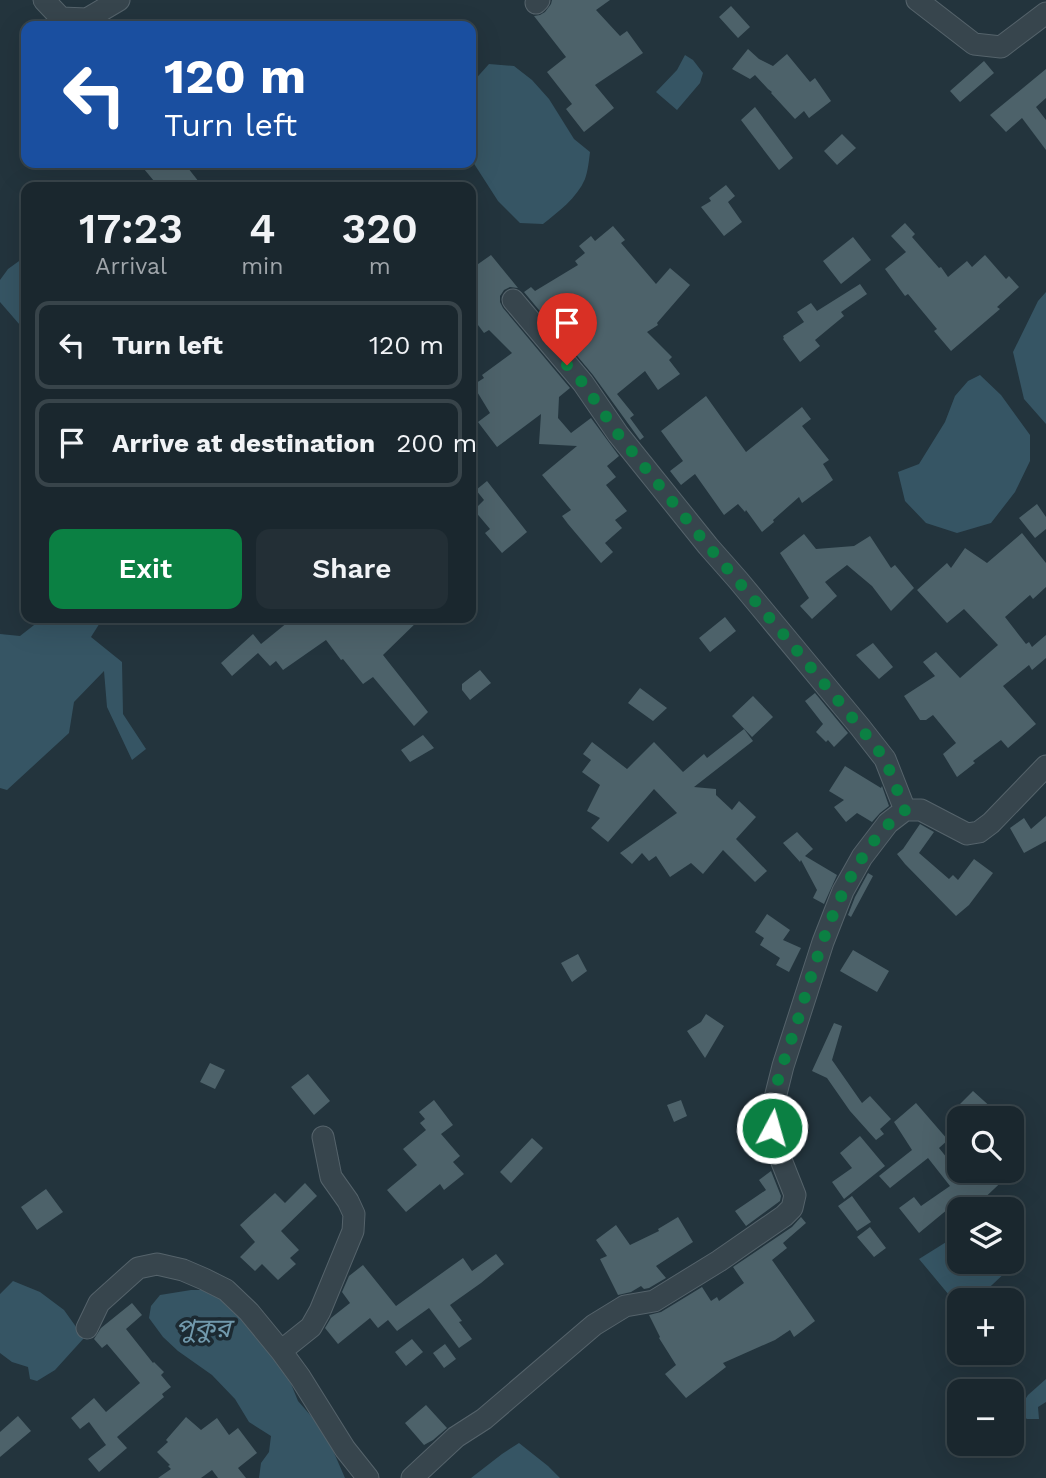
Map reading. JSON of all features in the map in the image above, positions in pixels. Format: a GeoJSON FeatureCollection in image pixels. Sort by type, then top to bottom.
{"type":"FeatureCollection","features":[{"type":"Feature","properties":{"kind":"street"},"geometry":{"type":"LineString","coordinates":[[44,0],[61,18],[88,19],[119,0]]}},
{"type":"Feature","properties":{"kind":"street"},"geometry":{"type":"LineString","coordinates":[[916,0],[974,44],[1001,47],[1046,13]]}},
{"type":"Feature","properties":{"kind":"street"},"geometry":{"type":"LineString","coordinates":[[513,300],[583,383],[618,434],[708,546],[869,738],[885,759],[905,810]]}},
{"type":"Feature","properties":{"kind":"street"},"geometry":{"type":"LineString","coordinates":[[412,1478],[457,1437],[484,1419],[594,1325],[625,1306],[654,1301],[719,1261],[792,1208],[795,1195],[774,1142],[771,1114],[783,1066],[823,942],[844,891],[869,848],[888,823],[905,810],[921,810],[967,834],[979,832],[1046,766]]}},
{"type":"Feature","properties":{"kind":"street"},"geometry":{"type":"LineString","coordinates":[[281,1351],[311,1327],[353,1231],[354,1214],[331,1177],[323,1137]]}},
{"type":"Feature","properties":{"kind":"street"},"geometry":{"type":"LineString","coordinates":[[88,1328],[99,1303],[138,1268],[157,1264],[183,1270],[226,1290],[250,1312],[281,1351],[345,1449],[368,1478]]}},
{"type":"Feature","properties":{"kind":"water"},"geometry":{"type":"Polygon","coordinates":[[[685,55],[693,60],[703,73],[700,83],[677,110],[656,92],[677,70],[685,55]]]}},
{"type":"Feature","properties":{"kind":"water"},"geometry":{"type":"Polygon","coordinates":[[[489,64],[514,66],[532,80],[549,99],[574,139],[590,152],[582,186],[567,204],[543,224],[520,223],[498,201],[476,167],[476,78],[489,64]]]}},
{"type":"Feature","properties":{"kind":"water"},"geometry":{"type":"Polygon","coordinates":[[[21,260],[21,326],[0,302],[0,280],[8,269],[21,260]]]}},
{"type":"Feature","properties":{"kind":"water"},"geometry":{"type":"Polygon","coordinates":[[[1046,292],[1046,424],[1024,399],[1013,352],[1038,301],[1046,292]]]}},
{"type":"Feature","properties":{"kind":"water"},"geometry":{"type":"Polygon","coordinates":[[[980,375],[1001,395],[1030,435],[1030,461],[1015,492],[991,523],[957,533],[926,523],[905,501],[898,472],[919,464],[945,422],[955,396],[968,381],[980,375]]]}},
{"type":"Feature","properties":{"kind":"water"},"geometry":{"type":"Polygon","coordinates":[[[37,623],[100,623],[91,637],[122,662],[123,714],[146,749],[132,760],[107,707],[104,671],[74,702],[69,733],[7,790],[0,788],[0,634],[20,636],[37,623]]]}},
{"type":"Feature","properties":{"kind":"water"},"geometry":{"type":"Polygon","coordinates":[[[947,1242],[947,1274],[1004,1274],[989,1288],[947,1288],[947,1293],[919,1259],[947,1242]]]}},
{"type":"Feature","properties":{"kind":"water"},"geometry":{"type":"Polygon","coordinates":[[[13,1281],[40,1292],[64,1310],[84,1338],[55,1370],[37,1381],[30,1379],[28,1367],[12,1362],[0,1353],[0,1294],[13,1281]]]}},
{"type":"Feature","properties":{"kind":"water","name":"পুকুর"},"geometry":{"type":"Polygon","coordinates":[[[208,1290],[236,1309],[285,1369],[298,1401],[325,1432],[345,1478],[259,1478],[261,1463],[269,1452],[271,1436],[249,1422],[235,1399],[212,1375],[178,1351],[149,1318],[151,1306],[160,1295],[208,1290]]]}},
{"type":"Feature","properties":{"kind":"water"},"geometry":{"type":"Polygon","coordinates":[[[1046,1379],[1046,1402],[1038,1407],[1039,1419],[1024,1417],[1024,1401],[1046,1379]]]}},
{"type":"Feature","properties":{"kind":"water"},"geometry":{"type":"Polygon","coordinates":[[[519,1443],[560,1478],[471,1478],[502,1454],[519,1443]]]}},
{"type":"Feature","properties":{"kind":"building"},"geometry":{"type":"Polygon","coordinates":[[[552,0],[610,0],[596,10],[620,36],[627,31],[643,53],[595,85],[614,108],[584,132],[566,109],[572,104],[547,72],[566,57],[534,16],[545,12],[552,0]]]}},
{"type":"Feature","properties":{"kind":"building"},"geometry":{"type":"Polygon","coordinates":[[[731,6],[750,27],[738,38],[719,17],[731,6]]]}},
{"type":"Feature","properties":{"kind":"building"},"geometry":{"type":"Polygon","coordinates":[[[748,49],[773,66],[787,54],[810,82],[815,78],[831,101],[809,118],[804,111],[795,119],[755,75],[750,79],[732,69],[748,49]]]}},
{"type":"Feature","properties":{"kind":"building"},"geometry":{"type":"Polygon","coordinates":[[[984,61],[994,73],[960,102],[950,91],[984,61]]]}},
{"type":"Feature","properties":{"kind":"building"},"geometry":{"type":"Polygon","coordinates":[[[1046,69],[1046,98],[1036,107],[1046,120],[1046,150],[1022,118],[1006,132],[990,115],[1046,69]]]}},
{"type":"Feature","properties":{"kind":"building"},"geometry":{"type":"Polygon","coordinates":[[[755,107],[793,158],[779,170],[741,120],[755,107]]]}},
{"type":"Feature","properties":{"kind":"building"},"geometry":{"type":"Polygon","coordinates":[[[842,134],[856,148],[837,165],[824,151],[842,134]]]}},
{"type":"Feature","properties":{"kind":"building"},"geometry":{"type":"Polygon","coordinates":[[[143,168],[188,168],[199,182],[155,182],[143,168]]]}},
{"type":"Feature","properties":{"kind":"building"},"geometry":{"type":"Polygon","coordinates":[[[726,185],[735,196],[728,202],[742,222],[724,236],[701,207],[711,201],[709,198],[726,185]]]}},
{"type":"Feature","properties":{"kind":"building"},"geometry":{"type":"Polygon","coordinates":[[[905,223],[915,234],[912,237],[948,277],[967,261],[972,267],[985,255],[1006,279],[1009,276],[1019,287],[997,307],[1000,309],[951,351],[934,331],[937,329],[908,294],[905,296],[885,269],[906,252],[891,236],[905,223]]]}},
{"type":"Feature","properties":{"kind":"building"},"geometry":{"type":"Polygon","coordinates":[[[613,226],[625,240],[621,243],[656,284],[670,268],[690,285],[658,325],[647,332],[672,357],[669,360],[680,374],[658,390],[645,371],[617,394],[634,415],[630,418],[644,437],[640,440],[593,375],[524,292],[531,287],[535,291],[578,265],[575,261],[585,253],[579,246],[591,236],[595,241],[613,226]]]}},
{"type":"Feature","properties":{"kind":"building"},"geometry":{"type":"Polygon","coordinates":[[[853,237],[871,260],[841,284],[823,261],[853,237]]]}},
{"type":"Feature","properties":{"kind":"building"},"geometry":{"type":"Polygon","coordinates":[[[491,255],[518,288],[510,287],[504,290],[500,302],[570,388],[559,397],[558,418],[571,433],[591,418],[619,456],[607,466],[616,477],[606,485],[627,511],[615,520],[622,528],[605,543],[613,552],[601,563],[562,516],[571,510],[542,475],[577,446],[539,444],[541,414],[497,447],[478,422],[490,413],[476,390],[476,383],[484,378],[482,375],[512,353],[489,330],[484,333],[478,325],[476,327],[476,266],[491,255]]]}},
{"type":"Feature","properties":{"kind":"building"},"geometry":{"type":"Polygon","coordinates":[[[860,284],[867,294],[841,312],[844,316],[815,340],[820,346],[800,362],[783,339],[783,336],[804,322],[797,312],[811,303],[817,311],[860,284]]]}},
{"type":"Feature","properties":{"kind":"building"},"geometry":{"type":"Polygon","coordinates":[[[706,396],[746,452],[802,407],[811,419],[802,426],[829,460],[823,464],[833,480],[802,503],[799,497],[762,532],[746,510],[745,512],[738,504],[724,515],[695,474],[681,485],[670,471],[683,461],[661,431],[706,396]]]}},
{"type":"Feature","properties":{"kind":"building"},"geometry":{"type":"Polygon","coordinates":[[[487,481],[527,532],[502,553],[485,533],[490,529],[476,512],[476,508],[484,500],[476,490],[487,481]]]}},
{"type":"Feature","properties":{"kind":"building"},"geometry":{"type":"Polygon","coordinates":[[[1037,504],[1046,517],[1046,529],[1035,538],[1019,518],[1037,504]]]}},
{"type":"Feature","properties":{"kind":"building"},"geometry":{"type":"Polygon","coordinates":[[[1022,533],[1046,563],[1046,587],[1033,599],[1030,595],[1005,617],[1026,644],[1029,642],[1032,647],[1046,635],[1046,658],[1032,670],[1029,665],[1003,686],[1036,724],[1008,748],[1001,740],[957,777],[943,754],[956,743],[933,715],[926,720],[920,720],[904,696],[935,676],[923,662],[936,652],[960,678],[998,645],[964,609],[947,623],[917,590],[947,563],[951,568],[965,548],[987,563],[1022,533]]]}},
{"type":"Feature","properties":{"kind":"building"},"geometry":{"type":"Polygon","coordinates":[[[804,534],[816,549],[854,546],[870,536],[891,568],[895,565],[914,588],[891,611],[872,586],[847,565],[825,582],[837,596],[812,619],[800,606],[809,598],[780,553],[804,534]]]}},
{"type":"Feature","properties":{"kind":"building"},"geometry":{"type":"Polygon","coordinates":[[[725,617],[736,631],[710,652],[699,638],[725,617]]]}},
{"type":"Feature","properties":{"kind":"building"},"geometry":{"type":"Polygon","coordinates":[[[287,623],[416,623],[383,655],[428,712],[414,726],[373,677],[363,684],[326,640],[283,670],[276,661],[270,666],[258,653],[232,676],[221,663],[253,634],[261,644],[287,623]]]}},
{"type":"Feature","properties":{"kind":"building"},"geometry":{"type":"Polygon","coordinates":[[[873,643],[893,667],[879,679],[856,655],[873,643]]]}},
{"type":"Feature","properties":{"kind":"building"},"geometry":{"type":"Polygon","coordinates":[[[480,670],[491,683],[470,700],[462,690],[462,684],[480,670]]]}},
{"type":"Feature","properties":{"kind":"building"},"geometry":{"type":"Polygon","coordinates":[[[640,688],[667,708],[653,721],[628,703],[640,688]]]}},
{"type":"Feature","properties":{"kind":"building"},"geometry":{"type":"Polygon","coordinates":[[[815,693],[848,733],[834,747],[816,732],[823,724],[805,701],[815,693]]]}},
{"type":"Feature","properties":{"kind":"building"},"geometry":{"type":"Polygon","coordinates":[[[753,696],[773,717],[752,737],[732,716],[753,696]]]}},
{"type":"Feature","properties":{"kind":"building"},"geometry":{"type":"Polygon","coordinates":[[[744,729],[753,741],[694,787],[716,789],[716,795],[732,810],[739,801],[756,817],[736,839],[767,871],[755,882],[723,850],[703,874],[691,863],[670,877],[656,856],[649,861],[642,853],[632,864],[620,853],[677,813],[654,789],[608,842],[591,828],[600,818],[587,811],[600,785],[582,772],[591,760],[583,754],[592,742],[627,769],[654,742],[683,772],[704,754],[707,758],[744,729]]]}},
{"type":"Feature","properties":{"kind":"building"},"geometry":{"type":"Polygon","coordinates":[[[423,735],[434,748],[410,762],[401,750],[423,735]]]}},
{"type":"Feature","properties":{"kind":"building"},"geometry":{"type":"Polygon","coordinates":[[[845,766],[881,788],[882,786],[889,806],[872,822],[857,813],[846,822],[834,807],[844,800],[829,791],[845,766]]]}},
{"type":"Feature","properties":{"kind":"building"},"geometry":{"type":"Polygon","coordinates":[[[1046,816],[1046,841],[1024,853],[1010,828],[1024,818],[1031,829],[1046,816]]]}},
{"type":"Feature","properties":{"kind":"building"},"geometry":{"type":"Polygon","coordinates":[[[920,824],[934,832],[919,853],[949,879],[953,875],[958,880],[974,859],[993,873],[969,905],[956,916],[897,854],[920,824]]]}},
{"type":"Feature","properties":{"kind":"building"},"geometry":{"type":"Polygon","coordinates":[[[797,832],[813,849],[805,856],[837,875],[824,904],[813,898],[817,890],[801,860],[800,862],[783,843],[797,832]]]}},
{"type":"Feature","properties":{"kind":"building"},"geometry":{"type":"Polygon","coordinates":[[[868,873],[873,876],[851,917],[848,915],[868,873]]]}},
{"type":"Feature","properties":{"kind":"building"},"geometry":{"type":"Polygon","coordinates":[[[767,914],[790,930],[783,940],[801,948],[789,972],[776,965],[780,958],[760,945],[764,938],[755,932],[767,914]]]}},
{"type":"Feature","properties":{"kind":"building"},"geometry":{"type":"Polygon","coordinates":[[[853,950],[889,971],[877,992],[840,971],[853,950]]]}},
{"type":"Feature","properties":{"kind":"building"},"geometry":{"type":"Polygon","coordinates":[[[578,954],[587,971],[572,982],[561,963],[578,954]]]}},
{"type":"Feature","properties":{"kind":"building"},"geometry":{"type":"Polygon","coordinates":[[[706,1014],[724,1026],[705,1058],[687,1031],[701,1022],[706,1014]]]}},
{"type":"Feature","properties":{"kind":"building"},"geometry":{"type":"Polygon","coordinates":[[[834,1023],[842,1026],[832,1060],[862,1103],[870,1096],[891,1119],[880,1129],[884,1134],[876,1140],[850,1111],[827,1078],[812,1071],[834,1023]]]}},
{"type":"Feature","properties":{"kind":"building"},"geometry":{"type":"Polygon","coordinates":[[[210,1063],[225,1070],[215,1089],[200,1082],[210,1063]]]}},
{"type":"Feature","properties":{"kind":"building"},"geometry":{"type":"Polygon","coordinates":[[[308,1074],[330,1101],[314,1115],[291,1087],[308,1074]]]}},
{"type":"Feature","properties":{"kind":"building"},"geometry":{"type":"Polygon","coordinates":[[[973,1091],[990,1106],[962,1106],[960,1104],[973,1091]]]}},
{"type":"Feature","properties":{"kind":"building"},"geometry":{"type":"Polygon","coordinates":[[[434,1100],[453,1125],[441,1134],[460,1156],[453,1162],[464,1174],[444,1190],[440,1184],[406,1212],[387,1190],[417,1165],[403,1149],[426,1130],[420,1123],[425,1119],[419,1112],[434,1100]]]}},
{"type":"Feature","properties":{"kind":"building"},"geometry":{"type":"Polygon","coordinates":[[[681,1100],[687,1116],[674,1122],[667,1105],[681,1100]]]}},
{"type":"Feature","properties":{"kind":"building"},"geometry":{"type":"Polygon","coordinates":[[[916,1103],[947,1139],[939,1148],[947,1158],[947,1182],[928,1158],[890,1188],[879,1176],[912,1150],[894,1122],[916,1103]]]}},
{"type":"Feature","properties":{"kind":"building"},"geometry":{"type":"Polygon","coordinates":[[[860,1136],[885,1166],[844,1199],[832,1182],[852,1168],[840,1153],[860,1136]]]}},
{"type":"Feature","properties":{"kind":"building"},"geometry":{"type":"Polygon","coordinates":[[[532,1138],[543,1148],[511,1183],[500,1172],[532,1138]]]}},
{"type":"Feature","properties":{"kind":"building"},"geometry":{"type":"Polygon","coordinates":[[[771,1171],[781,1196],[780,1201],[746,1226],[735,1211],[766,1190],[759,1180],[771,1171]]]}},
{"type":"Feature","properties":{"kind":"building"},"geometry":{"type":"Polygon","coordinates":[[[305,1183],[317,1196],[281,1231],[299,1250],[290,1258],[296,1264],[278,1280],[262,1264],[255,1271],[240,1257],[255,1242],[240,1225],[275,1193],[285,1203],[305,1183]]]}},
{"type":"Feature","properties":{"kind":"building"},"geometry":{"type":"Polygon","coordinates":[[[948,1183],[1000,1183],[986,1197],[947,1197],[947,1210],[919,1233],[899,1208],[914,1197],[921,1206],[950,1186],[948,1183]]]}},
{"type":"Feature","properties":{"kind":"building"},"geometry":{"type":"Polygon","coordinates":[[[46,1189],[63,1212],[37,1230],[21,1207],[46,1189]]]}},
{"type":"Feature","properties":{"kind":"building"},"geometry":{"type":"Polygon","coordinates":[[[852,1196],[871,1222],[857,1231],[838,1206],[852,1196]]]}},
{"type":"Feature","properties":{"kind":"building"},"geometry":{"type":"Polygon","coordinates":[[[678,1217],[693,1242],[656,1266],[666,1278],[649,1288],[644,1289],[641,1286],[618,1295],[600,1259],[607,1256],[596,1240],[616,1225],[630,1245],[659,1231],[658,1229],[678,1217]]]}},
{"type":"Feature","properties":{"kind":"building"},"geometry":{"type":"Polygon","coordinates":[[[801,1217],[806,1223],[783,1243],[787,1248],[772,1260],[815,1321],[794,1337],[790,1330],[775,1340],[723,1363],[726,1367],[686,1398],[665,1374],[676,1365],[659,1338],[649,1315],[661,1312],[702,1287],[711,1301],[717,1297],[719,1301],[744,1283],[733,1267],[792,1227],[801,1217]]]}},
{"type":"Feature","properties":{"kind":"building"},"geometry":{"type":"Polygon","coordinates":[[[870,1227],[886,1248],[874,1257],[857,1237],[870,1227]]]}},
{"type":"Feature","properties":{"kind":"building"},"geometry":{"type":"Polygon","coordinates":[[[496,1254],[504,1264],[450,1305],[472,1339],[459,1348],[429,1308],[397,1331],[388,1320],[378,1328],[370,1318],[338,1344],[325,1328],[331,1318],[350,1303],[342,1292],[349,1276],[363,1265],[396,1306],[463,1258],[472,1271],[496,1254]]]}},
{"type":"Feature","properties":{"kind":"building"},"geometry":{"type":"Polygon","coordinates":[[[132,1303],[142,1315],[126,1329],[153,1363],[164,1372],[161,1375],[171,1387],[162,1394],[164,1397],[117,1437],[127,1448],[99,1472],[88,1459],[106,1445],[89,1422],[80,1429],[71,1418],[94,1398],[106,1412],[140,1383],[107,1344],[102,1348],[94,1339],[101,1328],[132,1303]]]}},
{"type":"Feature","properties":{"kind":"building"},"geometry":{"type":"Polygon","coordinates":[[[412,1339],[423,1352],[406,1366],[395,1352],[412,1339]]]}},
{"type":"Feature","properties":{"kind":"building"},"geometry":{"type":"Polygon","coordinates":[[[445,1344],[456,1359],[444,1368],[433,1353],[445,1344]]]}},
{"type":"Feature","properties":{"kind":"building"},"geometry":{"type":"Polygon","coordinates":[[[426,1405],[447,1428],[424,1445],[405,1423],[426,1405]]]}},
{"type":"Feature","properties":{"kind":"building"},"geometry":{"type":"Polygon","coordinates":[[[18,1416],[31,1431],[0,1457],[0,1432],[18,1416]]]}},
{"type":"Feature","properties":{"kind":"building"},"geometry":{"type":"Polygon","coordinates":[[[186,1417],[201,1430],[217,1418],[229,1435],[238,1428],[257,1453],[238,1468],[246,1478],[218,1478],[212,1470],[201,1478],[158,1478],[171,1469],[157,1452],[186,1417]]]}},
{"type":"Feature","properties":{"kind":"route"},"geometry":{"type":"LineString","coordinates":[[567,365],[583,383],[618,434],[708,546],[885,759],[905,810],[888,823],[862,857],[844,891],[823,942],[783,1066],[771,1114],[772,1128]]}}]}
